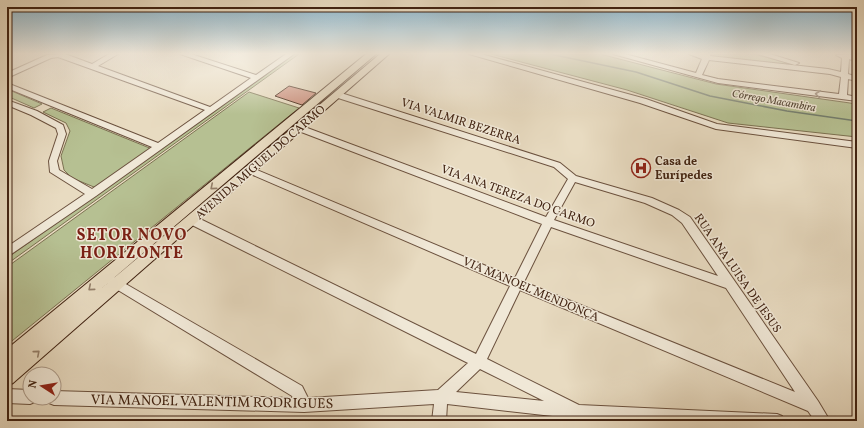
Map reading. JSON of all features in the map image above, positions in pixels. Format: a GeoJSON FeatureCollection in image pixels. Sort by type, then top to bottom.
{"type":"FeatureCollection","features":[{"type":"Feature","properties":{"kind":"main road","name":"AVENIDA MIGUEL DO CARMO"},"geometry":{"type":"LineString","coordinates":[[7,359],[348,74]]}},
{"type":"Feature","properties":{"kind":"main road"},"geometry":{"type":"LineString","coordinates":[[338,94],[336,92],[337,88],[349,74]]}},
{"type":"Feature","properties":{"kind":"main road","name":"AVENIDA MIGUEL DO CARMO"},"geometry":{"type":"LineString","coordinates":[[7,378],[362,74]]}},
{"type":"Feature","properties":{"kind":"street"},"geometry":{"type":"LineString","coordinates":[[111,74],[212,110]]}},
{"type":"Feature","properties":{"kind":"street"},"geometry":{"type":"LineString","coordinates":[[245,74],[257,78]]}},
{"type":"Feature","properties":{"kind":"street"},"geometry":{"type":"LineString","coordinates":[[9,248],[93,194],[263,74]]}},
{"type":"Feature","properties":{"kind":"street"},"geometry":{"type":"LineString","coordinates":[[545,74],[643,101],[716,126],[857,145]]}},
{"type":"Feature","properties":{"kind":"street"},"geometry":{"type":"LineString","coordinates":[[690,74],[857,99]]}},
{"type":"Feature","properties":{"kind":"street"},"geometry":{"type":"LineString","coordinates":[[840,74],[857,79]]}},
{"type":"Feature","properties":{"kind":"street"},"geometry":{"type":"LineString","coordinates":[[843,97],[844,75]]}},
{"type":"Feature","properties":{"kind":"street"},"geometry":{"type":"LineString","coordinates":[[7,85],[159,147]]}},
{"type":"Feature","properties":{"kind":"street","name":"VIA VALMIR BEZERRA"},"geometry":{"type":"LineString","coordinates":[[338,94],[558,165],[573,178]]}},
{"type":"Feature","properties":{"kind":"street"},"geometry":{"type":"LineString","coordinates":[[7,102],[34,113],[60,127],[62,134],[53,161],[55,172],[93,194]]}},
{"type":"Feature","properties":{"kind":"street"},"geometry":{"type":"LineString","coordinates":[[34,113],[52,103]]}},
{"type":"Feature","properties":{"kind":"street","name":"VIA ANA TEREZA DO CARMO"},"geometry":{"type":"LineString","coordinates":[[299,128],[548,222],[729,284]]}},
{"type":"Feature","properties":{"kind":"street","name":"VIA MANOEL MENDONÇA"},"geometry":{"type":"LineString","coordinates":[[249,170],[517,284],[813,406]]}},
{"type":"Feature","properties":{"kind":"street"},"geometry":{"type":"LineString","coordinates":[[439,421],[441,397],[479,361],[548,222],[573,178]]}},
{"type":"Feature","properties":{"kind":"street","name":"RUA ANA LUISA DE JESUS"},"geometry":{"type":"LineString","coordinates":[[573,178],[676,211],[686,220],[823,421]]}},
{"type":"Feature","properties":{"kind":"street"},"geometry":{"type":"LineString","coordinates":[[192,220],[479,361],[579,412]]}},
{"type":"Feature","properties":{"kind":"street"},"geometry":{"type":"LineString","coordinates":[[105,277],[297,391],[304,405]]}},
{"type":"Feature","properties":{"kind":"street"},"geometry":{"type":"LineString","coordinates":[[7,396],[22,397]]}},
{"type":"Feature","properties":{"kind":"street","name":"VIA MANOEL VALENTIM RODRIGUES"},"geometry":{"type":"LineString","coordinates":[[62,398],[304,405],[441,397],[579,412],[776,421]]}},
{"type":"Feature","properties":{"kind":"green space"},"geometry":{"type":"Polygon","coordinates":[[[266,74],[271,74],[7,264],[7,258],[266,74]]]}},
{"type":"Feature","properties":{"kind":"green space"},"geometry":{"type":"Polygon","coordinates":[[[566,74],[677,74],[716,84],[857,104],[857,137],[728,123],[627,90],[566,74]]]}},
{"type":"Feature","properties":{"kind":"green space"},"geometry":{"type":"Polygon","coordinates":[[[7,89],[42,104],[34,108],[7,96],[7,89]]]}},
{"type":"Feature","properties":{"kind":"green space"},"geometry":{"type":"Polygon","coordinates":[[[249,92],[299,108],[7,345],[7,267],[249,92]]]}},
{"type":"Feature","properties":{"kind":"green space"},"geometry":{"type":"Polygon","coordinates":[[[51,108],[152,149],[98,187],[94,187],[72,178],[64,170],[61,156],[70,131],[66,123],[43,112],[51,108]]]}},
{"type":"Feature","properties":{"kind":"building"},"geometry":{"type":"Polygon","coordinates":[[[289,86],[316,93],[302,105],[275,96],[289,86]]]}},
{"type":"Feature","properties":{"kind":"waterway","name":"Córrego Macambira"},"geometry":{"type":"LineString","coordinates":[[642,74],[710,96],[787,111],[857,121]]}},
{"type":"Feature","properties":{"kind":"place","name":"Casa de Eurípedes"},"geometry":{"type":"Point","coordinates":[641,168]}},
{"type":"Feature","properties":{"kind":"district","name":"SETOR NOVO HORIZONTE"},"geometry":{"type":"Point","coordinates":[132,243]}}]}
